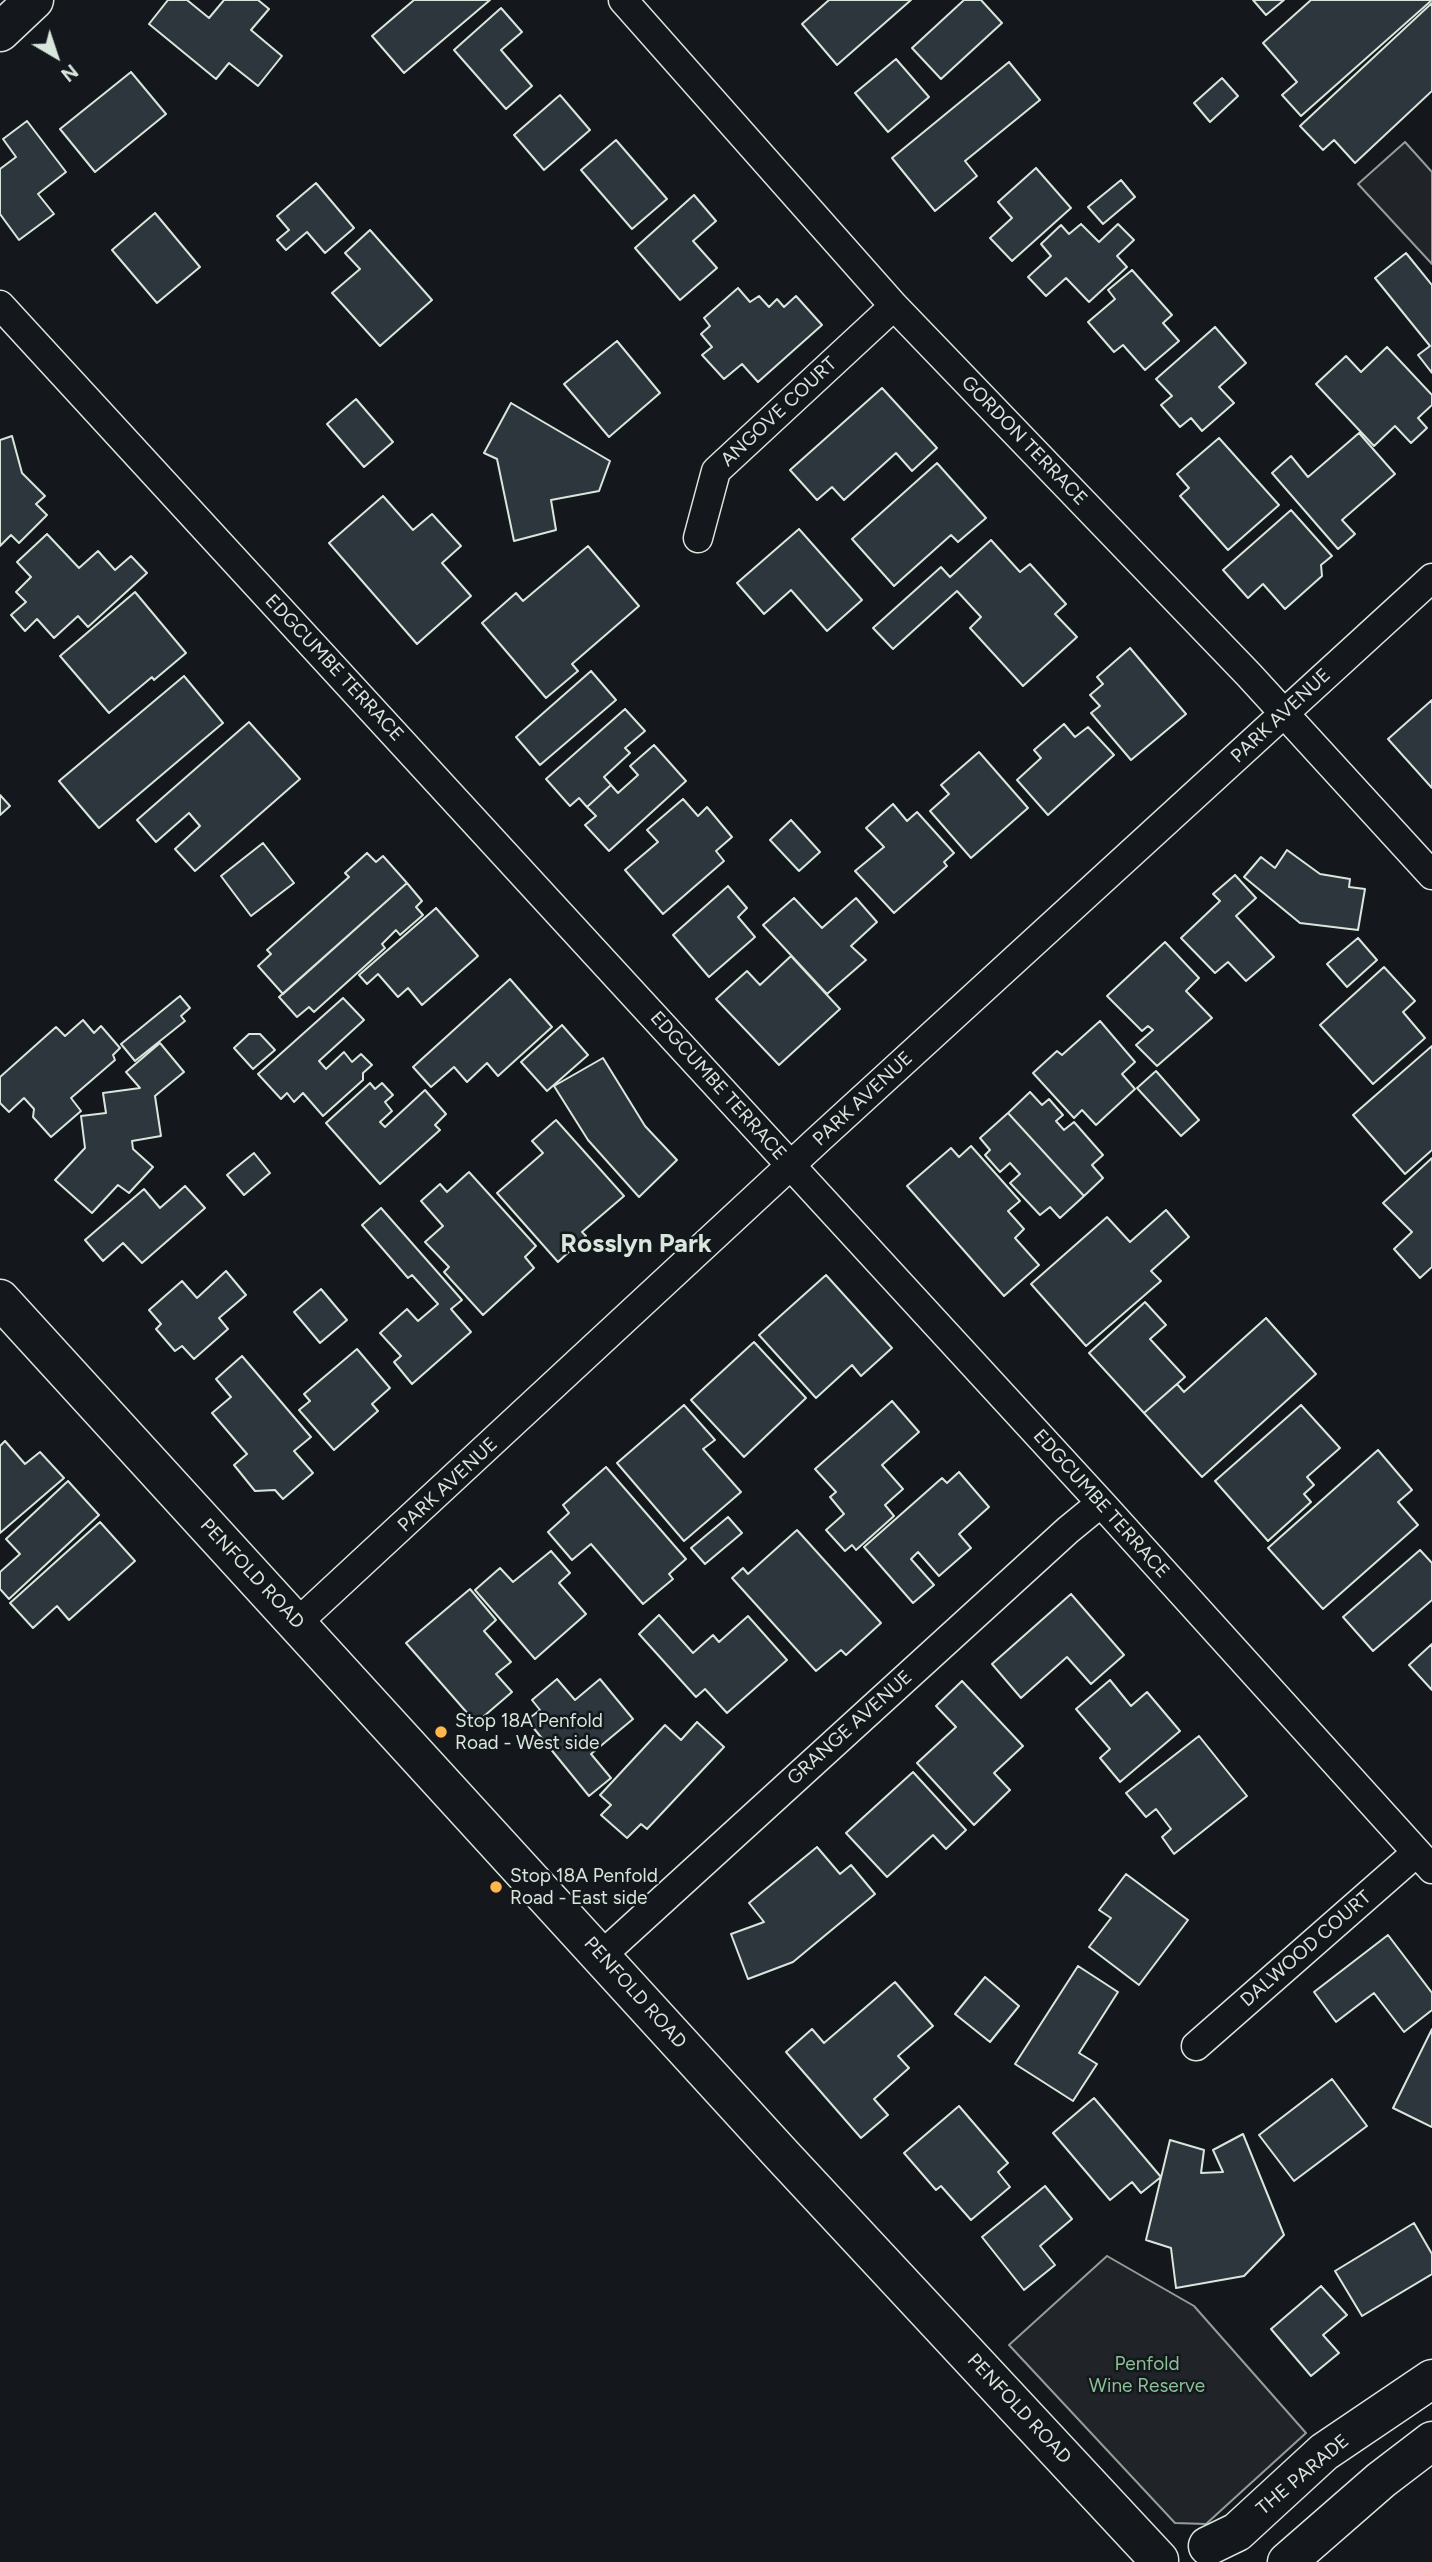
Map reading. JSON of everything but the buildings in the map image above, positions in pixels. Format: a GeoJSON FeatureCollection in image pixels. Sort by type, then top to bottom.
{"type":"FeatureCollection","features":[{"type":"Feature","properties":{"kind":"main road"},"geometry":{"type":"LineString","coordinates":[[0,32],[34,0]]}},
{"type":"Feature","properties":{"kind":"main road","name":"PENFOLD ROAD"},"geometry":{"type":"LineString","coordinates":[[0,1299],[1158,2561]]}},
{"type":"Feature","properties":{"kind":"main road","name":"THE PARADE"},"geometry":{"type":"LineString","coordinates":[[1158,2561],[1182,2547],[1195,2544],[1220,2554],[1237,2532],[1324,2452],[1432,2379]]}},
{"type":"Feature","properties":{"kind":"main road"},"geometry":{"type":"LineString","coordinates":[[1287,2562],[1381,2480],[1432,2441]]}},
{"type":"Feature","properties":{"kind":"street","name":"GORDON TERRACE"},"geometry":{"type":"LineString","coordinates":[[623,0],[894,306],[1284,714],[1432,874]]}},
{"type":"Feature","properties":{"kind":"street","name":"EDGCUMBE TERRACE"},"geometry":{"type":"LineString","coordinates":[[0,305],[1101,1503],[1424,1861]]}},
{"type":"Feature","properties":{"kind":"street","name":"ANGOVE COURT"},"geometry":{"type":"LineString","coordinates":[[698,538],[716,471],[894,306]]}},
{"type":"Feature","properties":{"kind":"street","name":"PARK AVENUE"},"geometry":{"type":"LineString","coordinates":[[297,1623],[790,1165],[1432,578]]}},
{"type":"Feature","properties":{"kind":"street","name":"GRANGE AVENUE"},"geometry":{"type":"LineString","coordinates":[[601,1956],[1068,1530],[1101,1503]]}},
{"type":"Feature","properties":{"kind":"street","name":"DALWOOD COURT"},"geometry":{"type":"LineString","coordinates":[[1196,2046],[1424,1861]]}},
{"type":"Feature","properties":{"kind":"green space"},"geometry":{"type":"Polygon","coordinates":[[[1405,142],[1432,172],[1432,264],[1358,184],[1405,142]]]}},
{"type":"Feature","properties":{"kind":"green space","name":"Penfold Wine Reserve"},"geometry":{"type":"Polygon","coordinates":[[[1107,2256],[1194,2306],[1306,2433],[1206,2524],[1175,2523],[1009,2345],[1107,2256]]]}},
{"type":"Feature","properties":{"kind":"place","name":"Stop 18A Penfold Road - West side"},"geometry":{"type":"Point","coordinates":[441,1732]}},
{"type":"Feature","properties":{"kind":"place","name":"Stop 18A Penfold Road - East side"},"geometry":{"type":"Point","coordinates":[496,1887]}},
{"type":"Feature","properties":{"kind":"district","name":"Rosslyn Park"},"geometry":{"type":"Point","coordinates":[636,1244]}}]}
